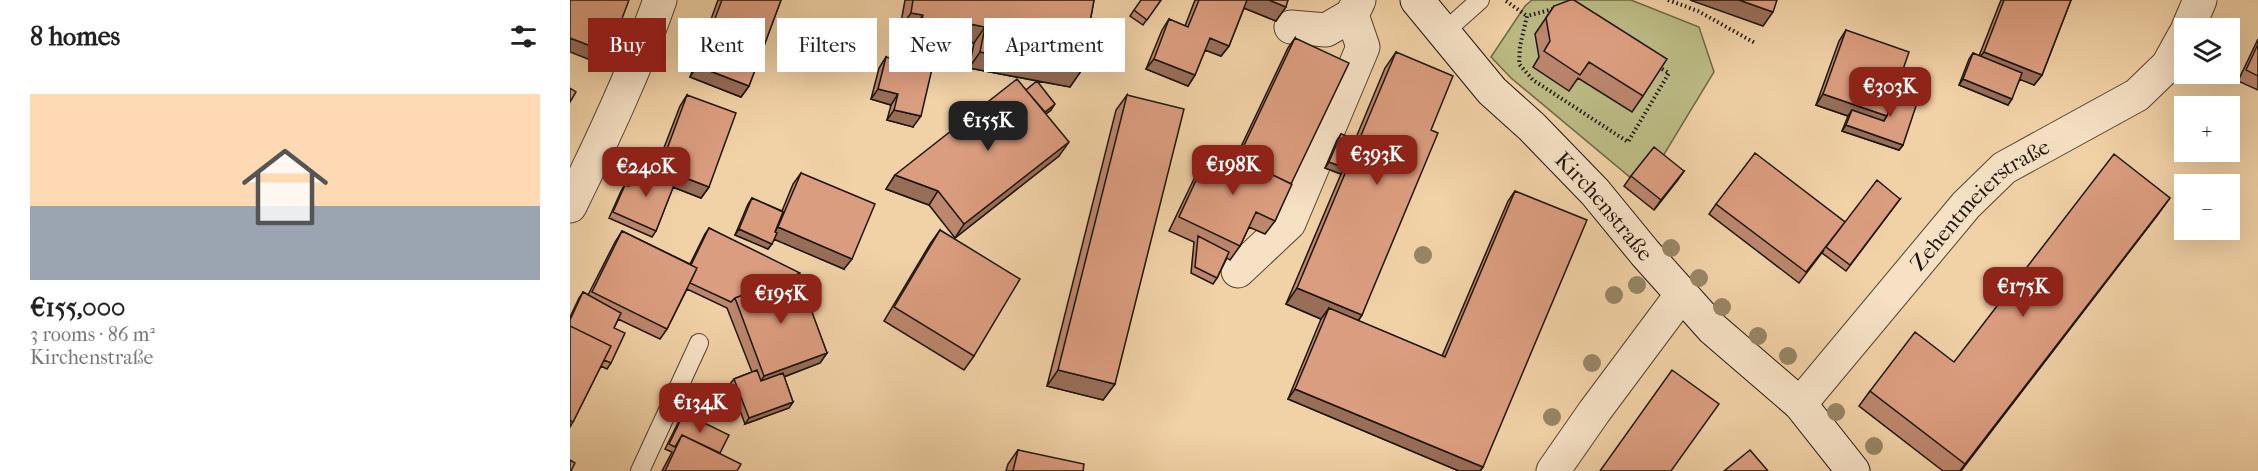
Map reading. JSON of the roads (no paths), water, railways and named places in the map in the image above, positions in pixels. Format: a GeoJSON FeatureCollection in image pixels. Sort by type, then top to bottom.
{"type":"FeatureCollection","features":[{"type":"Feature","properties":{"kind":"street"},"geometry":{"type":"LineString","coordinates":[[570,206],[604,138],[644,46],[660,0]]}},
{"type":"Feature","properties":{"kind":"street","name":"Kirchenstraße"},"geometry":{"type":"LineString","coordinates":[[1417,0],[1492,91],[1532,127],[1595,192],[1713,329],[1800,404],[1852,471]]}},
{"type":"Feature","properties":{"kind":"street"},"geometry":{"type":"LineString","coordinates":[[2192,18],[2200,0]]}},
{"type":"Feature","properties":{"kind":"street"},"geometry":{"type":"LineString","coordinates":[[1238,271],[1289,223],[1363,46],[1355,8],[1326,30],[1291,27]]}},
{"type":"Feature","properties":{"kind":"street","name":"Zehentmeierstraße"},"geometry":{"type":"LineString","coordinates":[[1800,404],[1966,205],[2004,168],[2137,94],[2168,65],[2174,54]]}},
{"type":"Feature","properties":{"kind":"street"},"geometry":{"type":"LineString","coordinates":[[1553,471],[1682,294]]}},
{"type":"Feature","properties":{"kind":"lane"},"geometry":{"type":"LineString","coordinates":[[1443,33],[1480,0]]}},
{"type":"Feature","properties":{"kind":"lane"},"geometry":{"type":"LineString","coordinates":[[640,471],[699,343]]}}]}
